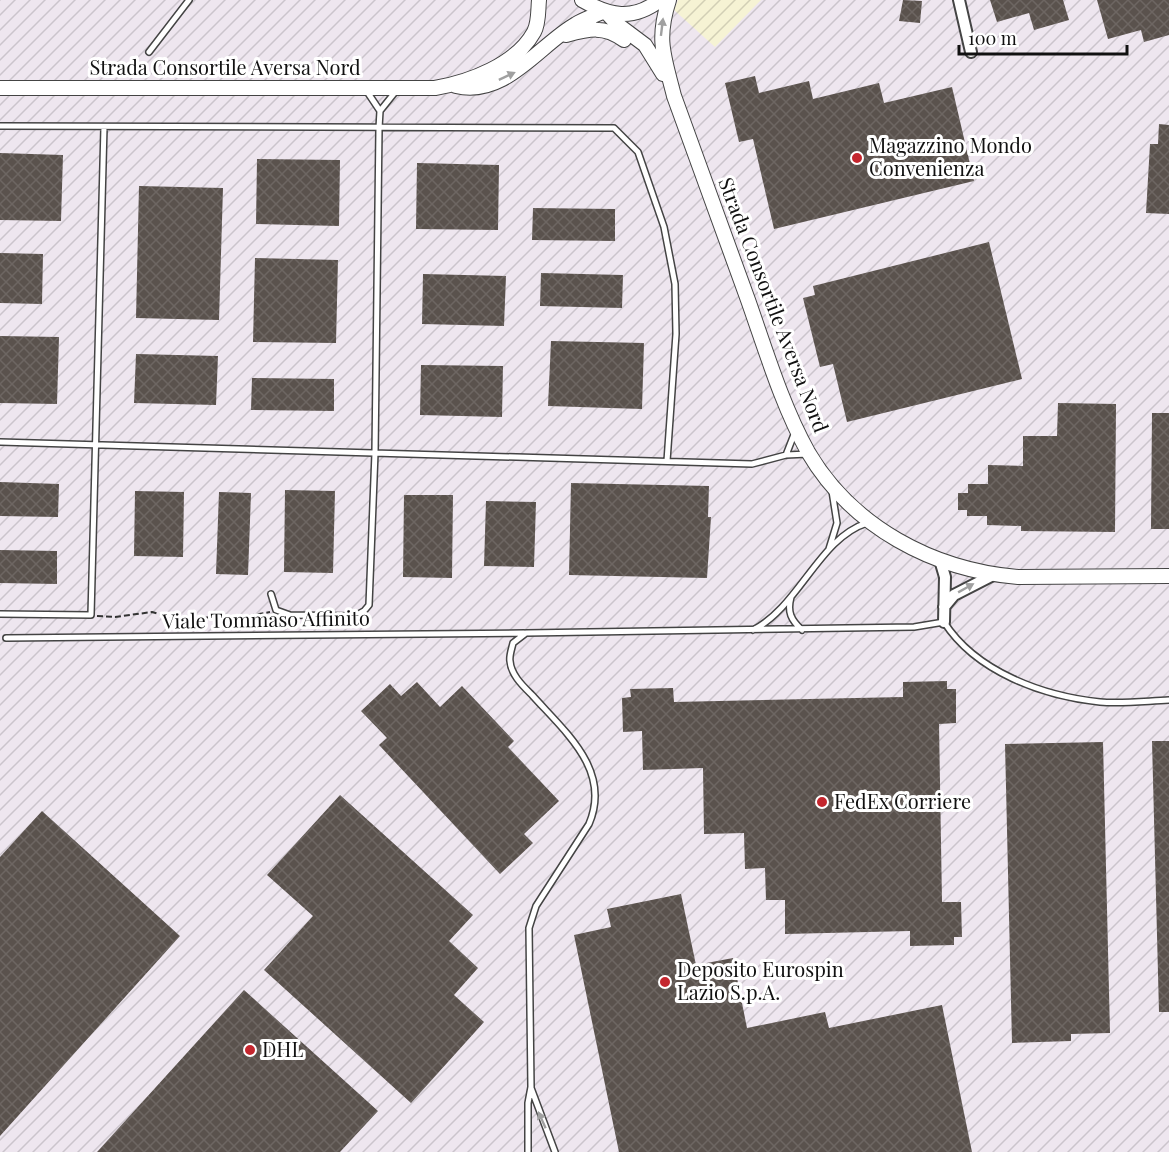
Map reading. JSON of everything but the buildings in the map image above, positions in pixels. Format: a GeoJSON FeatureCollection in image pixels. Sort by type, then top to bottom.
{"type":"FeatureCollection","features":[{"type":"Feature","properties":{"kind":"street","name":"Strada Consortile Aversa Nord"},"geometry":{"type":"LineString","coordinates":[[451,85],[502,63],[525,44],[535,31],[539,0]]}},
{"type":"Feature","properties":{"kind":"street"},"geometry":{"type":"LineString","coordinates":[[582,0],[604,12],[627,14],[647,10],[660,0]]}},
{"type":"Feature","properties":{"kind":"street","name":"Strada Consortile Aversa Nord"},"geometry":{"type":"LineString","coordinates":[[669,0],[661,24],[661,46],[674,96],[796,427],[809,453],[830,484],[869,522],[905,545],[940,560],[993,575],[1169,576]]}},
{"type":"Feature","properties":{"kind":"street"},"geometry":{"type":"LineString","coordinates":[[959,0],[971,52]]}},
{"type":"Feature","properties":{"kind":"street","name":"Strada Consortile Aversa Nord"},"geometry":{"type":"LineString","coordinates":[[0,88],[398,88],[451,85],[464,88],[488,84],[518,70],[577,23],[604,12],[645,45],[674,96]]}},
{"type":"Feature","properties":{"kind":"street","name":"Strada Consortile Aversa Nord"},"geometry":{"type":"LineString","coordinates":[[561,36],[595,28],[610,30],[655,59]]}},
{"type":"Feature","properties":{"kind":"street"},"geometry":{"type":"LineString","coordinates":[[940,560],[945,577],[944,622]]}},
{"type":"Feature","properties":{"kind":"street"},"geometry":{"type":"LineString","coordinates":[[945,607],[954,595],[993,575]]}},
{"type":"Feature","properties":{"kind":"lane"},"geometry":{"type":"LineString","coordinates":[[149,52],[189,0]]}},
{"type":"Feature","properties":{"kind":"lane"},"geometry":{"type":"LineString","coordinates":[[364,88],[380,111]]}},
{"type":"Feature","properties":{"kind":"lane"},"geometry":{"type":"LineString","coordinates":[[272,594],[276,610],[290,615],[355,616],[364,612],[369,605],[375,453],[379,128],[380,111],[398,88]]}},
{"type":"Feature","properties":{"kind":"lane"},"geometry":{"type":"LineString","coordinates":[[0,126],[614,128],[638,152],[663,227],[675,284],[676,334],[667,461]]}},
{"type":"Feature","properties":{"kind":"lane"},"geometry":{"type":"LineString","coordinates":[[0,614],[91,615],[104,127]]}},
{"type":"Feature","properties":{"kind":"lane"},"geometry":{"type":"LineString","coordinates":[[786,456],[793,443],[796,427]]}},
{"type":"Feature","properties":{"kind":"lane"},"geometry":{"type":"LineString","coordinates":[[0,442],[752,464],[809,453]]}},
{"type":"Feature","properties":{"kind":"lane"},"geometry":{"type":"LineString","coordinates":[[827,553],[837,523],[830,484]]}},
{"type":"Feature","properties":{"kind":"lane"},"geometry":{"type":"LineString","coordinates":[[752,630],[771,618],[844,535],[857,526],[869,522]]}},
{"type":"Feature","properties":{"kind":"lane"},"geometry":{"type":"LineString","coordinates":[[791,596],[788,609],[793,621],[802,630]]}},
{"type":"Feature","properties":{"kind":"lane"},"geometry":{"type":"LineString","coordinates":[[944,622],[964,647],[990,667],[1043,690],[1102,702],[1169,700]]}},
{"type":"Feature","properties":{"kind":"lane","name":"Viale Tommaso Affinito"},"geometry":{"type":"LineString","coordinates":[[6,638],[802,630],[914,627],[944,622]]}},
{"type":"Feature","properties":{"kind":"lane"},"geometry":{"type":"LineString","coordinates":[[526,633],[513,643],[510,661],[516,678],[584,756],[597,788],[596,810],[590,824],[536,906],[529,928],[531,1086],[528,1152]]}},
{"type":"Feature","properties":{"kind":"lane"},"geometry":{"type":"LineString","coordinates":[[531,1086],[555,1152]]}},
{"type":"Feature","properties":{"kind":"path"},"geometry":{"type":"LineString","coordinates":[[91,615],[115,617],[152,612],[172,618],[242,617],[276,610]]}},
{"type":"Feature","properties":{"kind":"shaded area"},"geometry":{"type":"Polygon","coordinates":[[[0,0],[1169,0],[1169,1152],[0,1152],[0,0]]]}},
{"type":"Feature","properties":{"kind":"shaded area"},"geometry":{"type":"Polygon","coordinates":[[[678,0],[761,0],[715,47],[674,10],[678,0]]]}},
{"type":"Feature","properties":{"kind":"place","name":"Magazzino Mondo Convenienza"},"geometry":{"type":"Point","coordinates":[857,158]}},
{"type":"Feature","properties":{"kind":"place","name":"FedEx Corriere"},"geometry":{"type":"Point","coordinates":[822,802]}},
{"type":"Feature","properties":{"kind":"place","name":"Deposito Eurospin Lazio S.p.A."},"geometry":{"type":"Point","coordinates":[665,982]}},
{"type":"Feature","properties":{"kind":"place","name":"DHL"},"geometry":{"type":"Point","coordinates":[250,1050]}}]}
